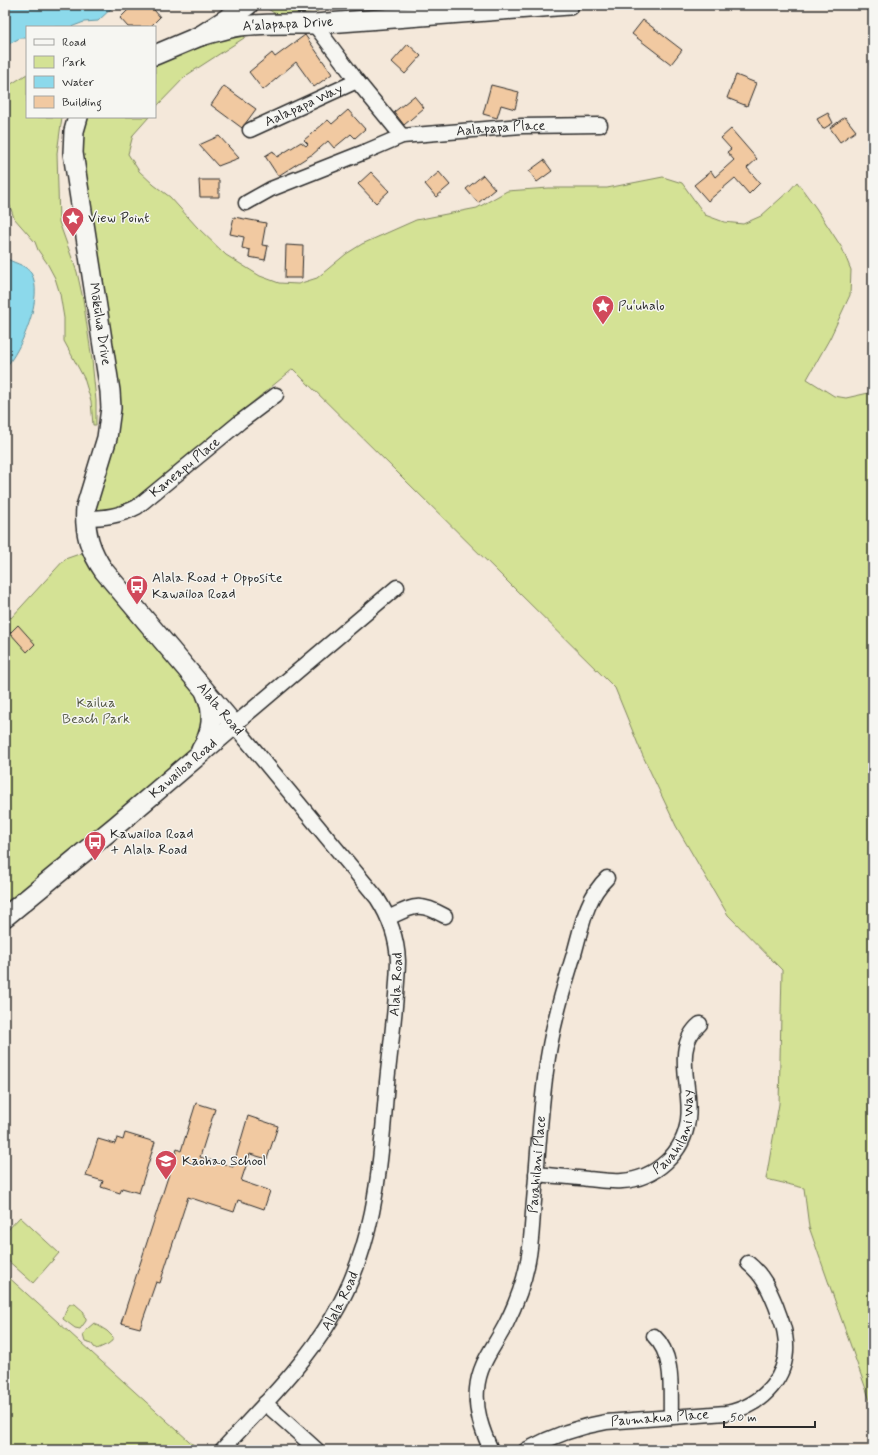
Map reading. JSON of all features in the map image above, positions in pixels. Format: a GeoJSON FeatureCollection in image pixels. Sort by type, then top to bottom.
{"type":"FeatureCollection","features":[{"type":"Feature","properties":{"kind":"street"},"geometry":{"type":"LineString","coordinates":[[156,55],[200,36],[248,5]]}},
{"type":"Feature","properties":{"kind":"street","name":"Aʻalapapa Drive"},"geometry":{"type":"LineString","coordinates":[[200,36],[238,27],[278,23],[314,24],[569,5]]}},
{"type":"Feature","properties":{"kind":"street"},"geometry":{"type":"LineString","coordinates":[[314,24],[357,81],[402,136]]}},
{"type":"Feature","properties":{"kind":"street","name":"Aalapapa Way"},"geometry":{"type":"LineString","coordinates":[[250,130],[357,81]]}},
{"type":"Feature","properties":{"kind":"street","name":"Mōkūlua Drive"},"geometry":{"type":"LineString","coordinates":[[78,118],[74,131],[73,153],[108,374],[110,408],[107,438],[88,497],[85,523]]}},
{"type":"Feature","properties":{"kind":"street","name":"Aalapapa Place"},"geometry":{"type":"LineString","coordinates":[[246,203],[271,189],[402,136],[522,126],[600,125]]}},
{"type":"Feature","properties":{"kind":"street","name":"Kaneapu Place"},"geometry":{"type":"LineString","coordinates":[[85,523],[112,517],[138,506],[240,422],[276,396]]}},
{"type":"Feature","properties":{"kind":"street","name":"Alala Road"},"geometry":{"type":"LineString","coordinates":[[85,523],[88,540],[97,561],[378,898],[395,937],[398,971],[379,1175],[370,1222],[360,1255],[352,1276],[332,1317],[299,1365],[222,1450]]}},
{"type":"Feature","properties":{"kind":"street","name":"Kawailoa Road"},"geometry":{"type":"LineString","coordinates":[[5,917],[117,825],[197,755],[397,587]]}},
{"type":"Feature","properties":{"kind":"street"},"geometry":{"type":"LineString","coordinates":[[197,755],[206,741],[211,726],[210,707],[203,689]]}},
{"type":"Feature","properties":{"kind":"street","name":"Pauahilani Place"},"geometry":{"type":"LineString","coordinates":[[491,1450],[477,1411],[478,1378],[485,1358],[506,1325],[524,1277],[530,1245],[550,1044],[558,1008],[586,910],[596,890],[607,878]]}},
{"type":"Feature","properties":{"kind":"street"},"geometry":{"type":"LineString","coordinates":[[388,918],[411,908],[420,906],[430,908],[445,916]]}},
{"type":"Feature","properties":{"kind":"street","name":"Pauahilani Way"},"geometry":{"type":"LineString","coordinates":[[536,1174],[623,1181],[643,1177],[661,1167],[677,1150],[686,1130],[688,1107],[685,1051],[691,1033],[700,1024]]}},
{"type":"Feature","properties":{"kind":"street","name":"Paumakua Place"},"geometry":{"type":"LineString","coordinates":[[526,1450],[564,1432],[591,1424],[726,1413],[744,1408],[767,1393],[783,1367],[786,1352],[786,1336],[765,1281],[748,1263]]}},
{"type":"Feature","properties":{"kind":"street"},"geometry":{"type":"LineString","coordinates":[[654,1336],[663,1346],[668,1359],[671,1417]]}},
{"type":"Feature","properties":{"kind":"street"},"geometry":{"type":"LineString","coordinates":[[265,1403],[317,1450]]}},
{"type":"Feature","properties":{"kind":"green space"},"geometry":{"type":"Polygon","coordinates":[[[269,5],[313,5],[318,11],[281,14],[274,13],[268,9],[269,5]]]}},
{"type":"Feature","properties":{"kind":"green space"},"geometry":{"type":"Polygon","coordinates":[[[247,30],[244,38],[187,75],[156,107],[156,65],[212,41],[247,30]]]}},
{"type":"Feature","properties":{"kind":"green space"},"geometry":{"type":"Polygon","coordinates":[[[26,75],[26,118],[62,118],[57,153],[59,222],[77,272],[83,299],[92,360],[96,401],[96,425],[93,425],[91,401],[84,378],[64,341],[64,318],[60,294],[55,278],[38,250],[35,242],[14,218],[6,194],[5,156],[8,146],[5,133],[5,88],[26,75]]]}},
{"type":"Feature","properties":{"kind":"green space"},"geometry":{"type":"Polygon","coordinates":[[[88,118],[148,118],[133,135],[128,154],[139,171],[170,197],[197,227],[226,255],[260,276],[279,283],[298,284],[317,278],[346,254],[362,244],[416,220],[477,208],[507,191],[549,188],[607,188],[663,177],[682,183],[705,215],[724,222],[743,224],[761,216],[797,182],[842,248],[851,270],[850,295],[830,338],[807,379],[834,396],[846,398],[873,392],[873,1409],[809,1227],[804,1188],[766,1179],[779,1104],[782,970],[728,915],[676,826],[642,754],[615,688],[293,369],[136,498],[116,507],[95,511],[98,496],[115,445],[118,424],[119,393],[117,372],[82,153],[83,132],[88,118]]]}},
{"type":"Feature","properties":{"kind":"green space","name":"Kailua Beach Park"},"geometry":{"type":"Polygon","coordinates":[[[85,552],[200,698],[204,722],[196,745],[5,909],[5,613],[11,618],[65,559],[85,552]]]}},
{"type":"Feature","properties":{"kind":"green space"},"geometry":{"type":"Polygon","coordinates":[[[20,1217],[59,1253],[33,1283],[5,1258],[5,1233],[20,1217]]]}},
{"type":"Feature","properties":{"kind":"green space"},"geometry":{"type":"Polygon","coordinates":[[[5,1274],[199,1450],[5,1450],[5,1274]]]}},
{"type":"Feature","properties":{"kind":"green space"},"geometry":{"type":"Polygon","coordinates":[[[70,1304],[75,1304],[84,1312],[86,1321],[80,1329],[75,1328],[63,1319],[70,1304]]]}},
{"type":"Feature","properties":{"kind":"green space"},"geometry":{"type":"Polygon","coordinates":[[[94,1323],[107,1331],[113,1337],[113,1340],[108,1344],[97,1349],[92,1344],[85,1342],[83,1335],[94,1323]]]}},
{"type":"Feature","properties":{"kind":"water"},"geometry":{"type":"Polygon","coordinates":[[[5,5],[115,5],[98,21],[84,22],[74,26],[26,26],[26,38],[20,38],[5,46],[5,5]]]}},
{"type":"Feature","properties":{"kind":"water"},"geometry":{"type":"Polygon","coordinates":[[[5,257],[22,265],[31,273],[35,283],[35,295],[33,308],[24,336],[18,349],[5,368],[5,257]]]}},
{"type":"Feature","properties":{"kind":"building"},"geometry":{"type":"Polygon","coordinates":[[[133,5],[150,5],[160,17],[151,26],[127,26],[120,18],[133,5]]]}},
{"type":"Feature","properties":{"kind":"building"},"geometry":{"type":"Polygon","coordinates":[[[643,20],[682,50],[671,64],[632,34],[643,20]]]}},
{"type":"Feature","properties":{"kind":"building"},"geometry":{"type":"Polygon","coordinates":[[[305,35],[332,74],[314,87],[296,62],[263,90],[249,72],[272,53],[275,57],[305,35]]]}},
{"type":"Feature","properties":{"kind":"building"},"geometry":{"type":"Polygon","coordinates":[[[408,44],[421,56],[405,74],[392,62],[408,44]]]}},
{"type":"Feature","properties":{"kind":"building"},"geometry":{"type":"Polygon","coordinates":[[[736,75],[756,83],[747,106],[727,98],[736,75]]]}},
{"type":"Feature","properties":{"kind":"building"},"geometry":{"type":"Polygon","coordinates":[[[491,85],[519,92],[515,109],[501,105],[497,118],[483,114],[491,85]]]}},
{"type":"Feature","properties":{"kind":"building"},"geometry":{"type":"Polygon","coordinates":[[[224,86],[256,109],[242,128],[211,105],[224,86]]]}},
{"type":"Feature","properties":{"kind":"building"},"geometry":{"type":"Polygon","coordinates":[[[414,96],[424,108],[404,125],[394,112],[414,96]]]}},
{"type":"Feature","properties":{"kind":"building"},"geometry":{"type":"Polygon","coordinates":[[[348,110],[365,129],[355,138],[351,134],[334,148],[328,141],[312,155],[278,176],[265,156],[273,151],[277,157],[301,142],[306,146],[308,144],[304,140],[328,120],[332,124],[348,110]]]}},
{"type":"Feature","properties":{"kind":"building"},"geometry":{"type":"Polygon","coordinates":[[[828,113],[833,123],[823,129],[817,119],[828,113]]]}},
{"type":"Feature","properties":{"kind":"building"},"geometry":{"type":"Polygon","coordinates":[[[845,117],[856,131],[840,142],[830,128],[845,117]]]}},
{"type":"Feature","properties":{"kind":"building"},"geometry":{"type":"Polygon","coordinates":[[[731,129],[757,159],[747,168],[760,183],[749,194],[735,178],[708,201],[694,185],[711,171],[715,177],[734,160],[727,152],[731,149],[721,138],[731,129]]]}},
{"type":"Feature","properties":{"kind":"building"},"geometry":{"type":"Polygon","coordinates":[[[219,136],[239,158],[218,166],[199,145],[219,136]]]}},
{"type":"Feature","properties":{"kind":"building"},"geometry":{"type":"Polygon","coordinates":[[[544,160],[552,171],[537,182],[529,171],[544,160]]]}},
{"type":"Feature","properties":{"kind":"building"},"geometry":{"type":"Polygon","coordinates":[[[371,172],[389,191],[376,203],[358,184],[371,172]]]}},
{"type":"Feature","properties":{"kind":"building"},"geometry":{"type":"Polygon","coordinates":[[[439,172],[450,185],[436,197],[425,184],[439,172]]]}},
{"type":"Feature","properties":{"kind":"building"},"geometry":{"type":"Polygon","coordinates":[[[483,175],[495,189],[478,203],[466,189],[483,175]]]}},
{"type":"Feature","properties":{"kind":"building"},"geometry":{"type":"Polygon","coordinates":[[[199,180],[219,180],[219,197],[200,197],[199,180]]]}},
{"type":"Feature","properties":{"kind":"building"},"geometry":{"type":"Polygon","coordinates":[[[234,217],[266,223],[262,245],[268,246],[265,260],[249,257],[250,250],[242,248],[244,237],[230,234],[234,217]]]}},
{"type":"Feature","properties":{"kind":"building"},"geometry":{"type":"Polygon","coordinates":[[[286,245],[303,246],[302,278],[285,278],[286,245]]]}},
{"type":"Feature","properties":{"kind":"building"},"geometry":{"type":"Polygon","coordinates":[[[18,625],[35,644],[27,652],[10,633],[18,625]]]}},
{"type":"Feature","properties":{"kind":"building"},"geometry":{"type":"Polygon","coordinates":[[[196,1103],[215,1109],[200,1157],[233,1167],[248,1116],[278,1126],[267,1159],[250,1154],[241,1181],[270,1191],[264,1209],[238,1200],[234,1212],[188,1197],[160,1283],[156,1282],[140,1328],[121,1323],[177,1149],[181,1151],[196,1103]]]}},
{"type":"Feature","properties":{"kind":"building"},"geometry":{"type":"Polygon","coordinates":[[[125,1133],[155,1142],[139,1193],[122,1188],[120,1193],[101,1187],[103,1181],[86,1176],[98,1139],[115,1144],[117,1138],[123,1140],[125,1133]]]}},
{"type":"Feature","properties":{"kind":"place","name":"View Point"},"geometry":{"type":"Point","coordinates":[73,238]}},
{"type":"Feature","properties":{"kind":"place","name":"Puʻuhalo"},"geometry":{"type":"Point","coordinates":[603,326]}},
{"type":"Feature","properties":{"kind":"place","name":"Alala Road + Opposite Kawailoa Road"},"geometry":{"type":"Point","coordinates":[137,606]}},
{"type":"Feature","properties":{"kind":"place","name":"Kawailoa Road + Alala Road"},"geometry":{"type":"Point","coordinates":[95,862]}},
{"type":"Feature","properties":{"kind":"place","name":"Kaohao School"},"geometry":{"type":"Point","coordinates":[166,1180]}}]}
